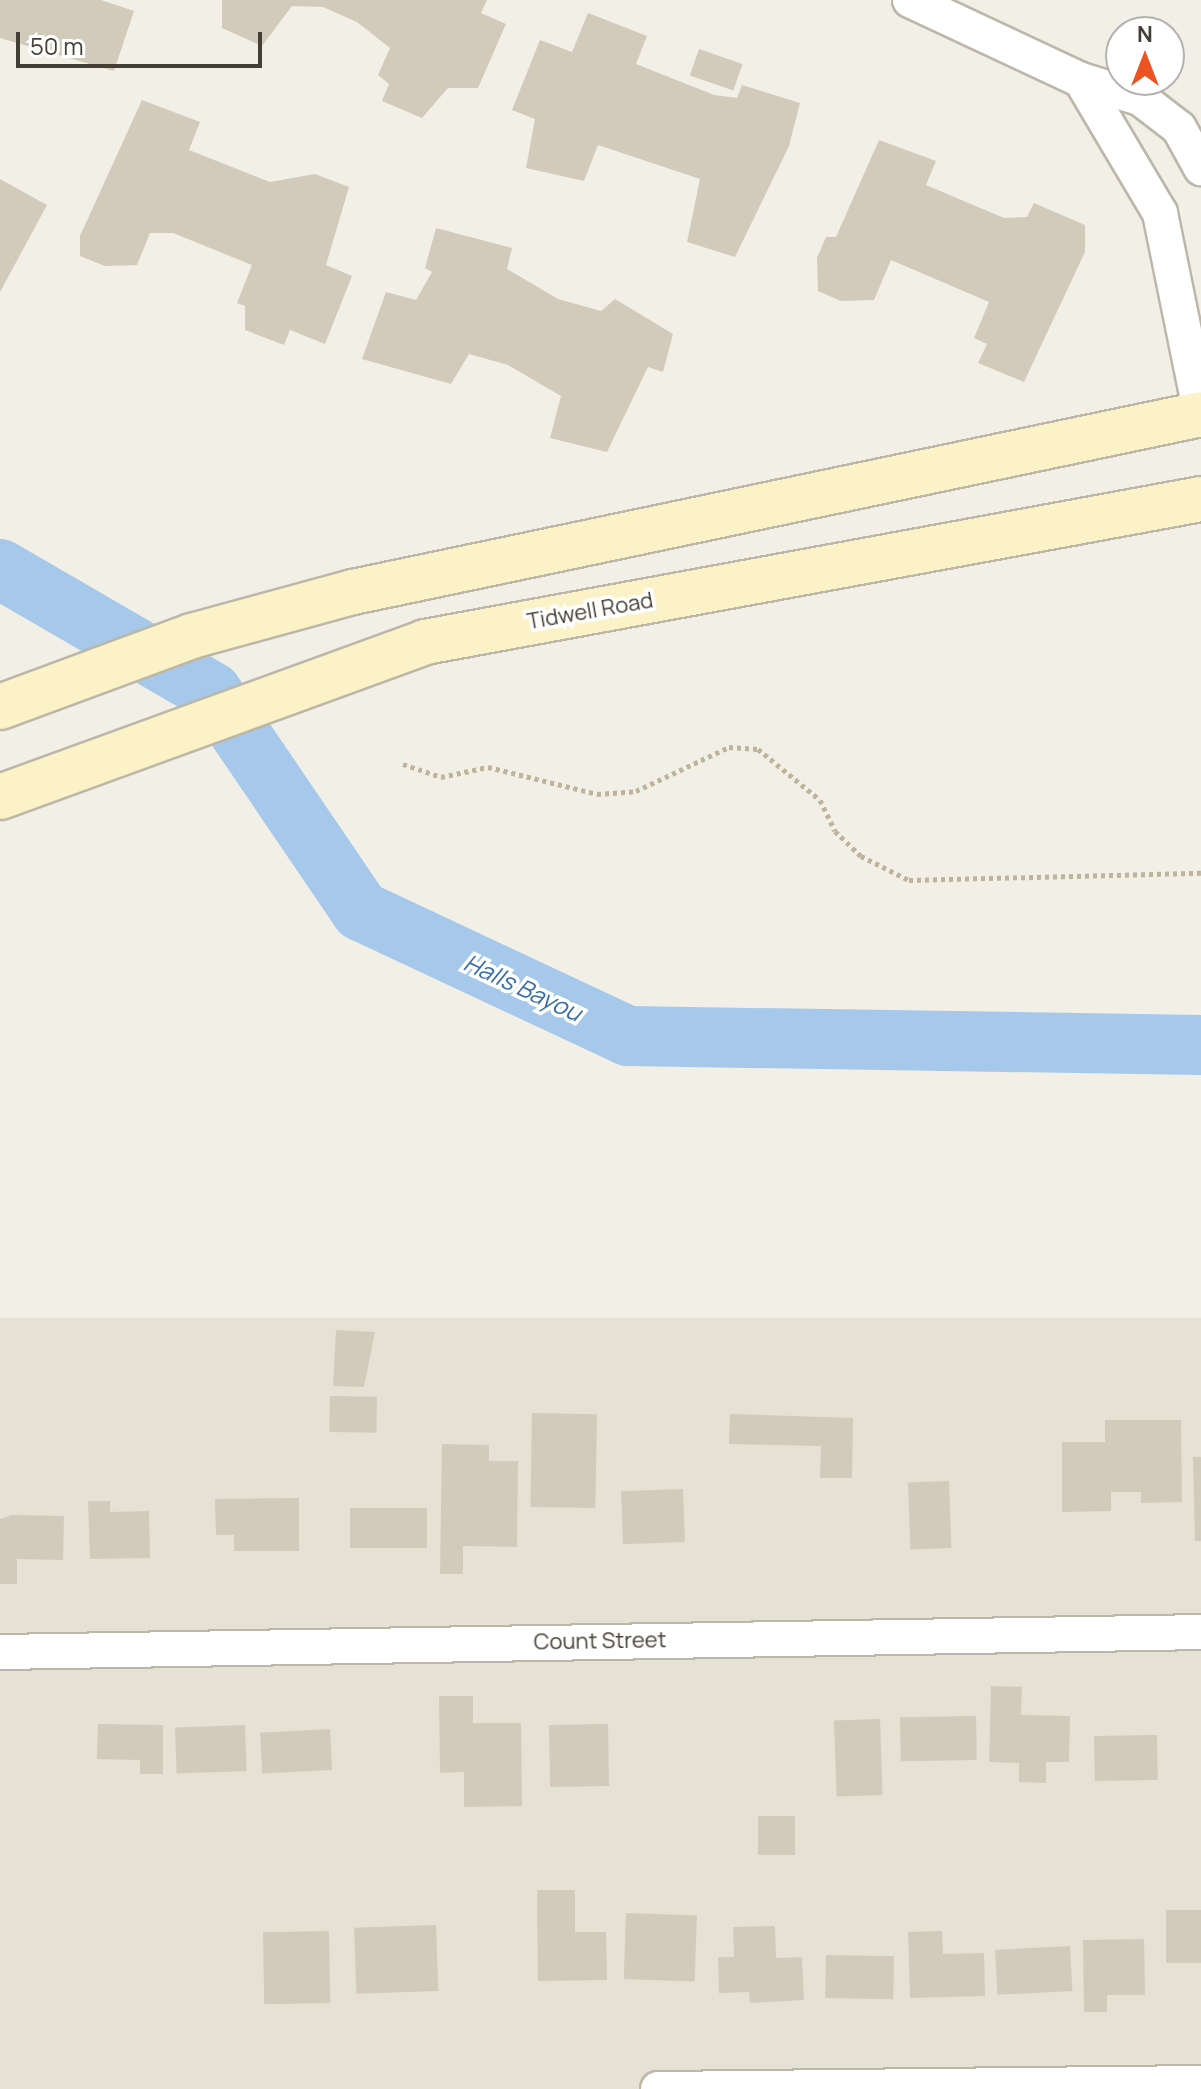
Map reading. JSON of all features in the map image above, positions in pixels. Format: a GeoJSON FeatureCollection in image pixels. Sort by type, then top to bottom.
{"type":"FeatureCollection","features":[{"type":"Feature","properties":{"kind":"main road"},"geometry":{"type":"LineString","coordinates":[[0,707],[192,636],[353,592],[1201,414]]}},
{"type":"Feature","properties":{"kind":"main road","name":"Tidwell Road"},"geometry":{"type":"LineString","coordinates":[[0,797],[425,642],[1201,499]]}},
{"type":"Feature","properties":{"kind":"street"},"geometry":{"type":"LineString","coordinates":[[910,0],[1081,80],[1140,98],[1179,128],[1201,168]]}},
{"type":"Feature","properties":{"kind":"street"},"geometry":{"type":"LineString","coordinates":[[1081,80],[1160,213],[1201,414]]}},
{"type":"Feature","properties":{"kind":"street","name":"Count Street"},"geometry":{"type":"LineString","coordinates":[[0,1652],[1201,1632]]}},
{"type":"Feature","properties":{"kind":"street"},"geometry":{"type":"LineString","coordinates":[[658,2089],[1201,2083]]}},
{"type":"Feature","properties":{"kind":"path"},"geometry":{"type":"LineString","coordinates":[[403,764],[441,777],[488,767],[597,794],[636,791],[729,747],[758,749],[820,800],[835,831],[861,856],[909,880],[1201,873]]}},
{"type":"Feature","properties":{"kind":"shaded area"},"geometry":{"type":"Polygon","coordinates":[[[0,1318],[1201,1318],[1201,2089],[0,2089],[0,1318]]]}},
{"type":"Feature","properties":{"kind":"building"},"geometry":{"type":"Polygon","coordinates":[[[0,0],[101,0],[134,11],[114,71],[0,38],[0,0]]]}},
{"type":"Feature","properties":{"kind":"building"},"geometry":{"type":"Polygon","coordinates":[[[222,0],[487,0],[481,13],[506,24],[478,88],[448,88],[422,118],[382,101],[389,84],[378,75],[390,48],[357,22],[323,7],[292,6],[262,46],[222,28],[222,0]]]}},
{"type":"Feature","properties":{"kind":"building"},"geometry":{"type":"Polygon","coordinates":[[[588,13],[647,36],[636,64],[714,95],[737,98],[742,85],[800,103],[789,146],[735,257],[687,242],[700,179],[598,145],[584,181],[526,168],[535,119],[512,110],[540,40],[572,52],[588,13]]]}},
{"type":"Feature","properties":{"kind":"building"},"geometry":{"type":"Polygon","coordinates":[[[699,49],[742,64],[733,90],[690,75],[699,49]]]}},
{"type":"Feature","properties":{"kind":"building"},"geometry":{"type":"Polygon","coordinates":[[[142,100],[200,122],[189,150],[270,182],[315,174],[349,187],[326,265],[352,276],[325,344],[290,330],[284,345],[245,330],[245,306],[237,303],[252,265],[173,233],[150,233],[137,265],[105,266],[80,256],[80,236],[142,100]]]}},
{"type":"Feature","properties":{"kind":"building"},"geometry":{"type":"Polygon","coordinates":[[[879,140],[936,161],[926,185],[1004,218],[1027,217],[1034,203],[1085,225],[1085,252],[1024,382],[978,363],[987,344],[974,338],[989,302],[891,260],[874,300],[841,301],[818,291],[817,258],[826,237],[836,237],[879,140]]]}},
{"type":"Feature","properties":{"kind":"building"},"geometry":{"type":"Polygon","coordinates":[[[0,179],[47,205],[0,292],[0,179]]]}},
{"type":"Feature","properties":{"kind":"building"},"geometry":{"type":"Polygon","coordinates":[[[436,228],[512,248],[507,269],[558,299],[601,311],[615,299],[673,334],[663,372],[648,367],[607,452],[550,438],[561,396],[508,365],[469,354],[451,384],[362,359],[386,292],[416,300],[432,272],[425,268],[436,228]]]}},
{"type":"Feature","properties":{"kind":"building"},"geometry":{"type":"Polygon","coordinates":[[[336,1330],[375,1332],[364,1387],[333,1386],[336,1330]]]}},
{"type":"Feature","properties":{"kind":"building"},"geometry":{"type":"Polygon","coordinates":[[[330,1396],[377,1397],[376,1433],[329,1432],[330,1396]]]}},
{"type":"Feature","properties":{"kind":"building"},"geometry":{"type":"Polygon","coordinates":[[[532,1413],[597,1414],[595,1508],[530,1507],[532,1413]]]}},
{"type":"Feature","properties":{"kind":"building"},"geometry":{"type":"Polygon","coordinates":[[[730,1414],[853,1418],[852,1478],[820,1478],[821,1446],[729,1444],[730,1414]]]}},
{"type":"Feature","properties":{"kind":"building"},"geometry":{"type":"Polygon","coordinates":[[[1105,1420],[1181,1420],[1182,1502],[1141,1503],[1141,1492],[1111,1492],[1111,1511],[1062,1512],[1062,1442],[1105,1442],[1105,1420]]]}},
{"type":"Feature","properties":{"kind":"building"},"geometry":{"type":"Polygon","coordinates":[[[442,1444],[489,1445],[489,1461],[518,1461],[517,1547],[463,1546],[463,1574],[440,1574],[442,1444]]]}},
{"type":"Feature","properties":{"kind":"building"},"geometry":{"type":"Polygon","coordinates":[[[1193,1457],[1201,1457],[1201,1541],[1195,1541],[1193,1457]]]}},
{"type":"Feature","properties":{"kind":"building"},"geometry":{"type":"Polygon","coordinates":[[[949,1481],[951,1548],[910,1549],[908,1482],[949,1481]]]}},
{"type":"Feature","properties":{"kind":"building"},"geometry":{"type":"Polygon","coordinates":[[[683,1489],[685,1542],[623,1544],[621,1491],[683,1489]]]}},
{"type":"Feature","properties":{"kind":"building"},"geometry":{"type":"Polygon","coordinates":[[[299,1498],[299,1551],[234,1551],[234,1535],[216,1535],[215,1499],[299,1498]]]}},
{"type":"Feature","properties":{"kind":"building"},"geometry":{"type":"Polygon","coordinates":[[[88,1501],[110,1501],[110,1512],[149,1511],[150,1558],[90,1559],[88,1501]]]}},
{"type":"Feature","properties":{"kind":"building"},"geometry":{"type":"Polygon","coordinates":[[[350,1508],[427,1508],[427,1548],[350,1548],[350,1508]]]}},
{"type":"Feature","properties":{"kind":"building"},"geometry":{"type":"Polygon","coordinates":[[[12,1515],[64,1516],[63,1560],[17,1559],[17,1584],[0,1584],[0,1519],[12,1515]]]}},
{"type":"Feature","properties":{"kind":"building"},"geometry":{"type":"Polygon","coordinates":[[[991,1686],[1022,1687],[1021,1715],[1070,1716],[1069,1762],[1046,1762],[1046,1783],[1019,1782],[1019,1763],[989,1762],[991,1686]]]}},
{"type":"Feature","properties":{"kind":"building"},"geometry":{"type":"Polygon","coordinates":[[[439,1696],[473,1696],[473,1723],[521,1723],[522,1806],[464,1807],[464,1772],[440,1773],[439,1696]]]}},
{"type":"Feature","properties":{"kind":"building"},"geometry":{"type":"Polygon","coordinates":[[[976,1716],[977,1760],[901,1761],[900,1717],[976,1716]]]}},
{"type":"Feature","properties":{"kind":"building"},"geometry":{"type":"Polygon","coordinates":[[[880,1719],[883,1795],[837,1797],[834,1721],[880,1719]]]}},
{"type":"Feature","properties":{"kind":"building"},"geometry":{"type":"Polygon","coordinates":[[[98,1724],[163,1725],[163,1774],[140,1774],[140,1760],[97,1759],[98,1724]]]}},
{"type":"Feature","properties":{"kind":"building"},"geometry":{"type":"Polygon","coordinates":[[[608,1724],[609,1786],[550,1787],[549,1725],[608,1724]]]}},
{"type":"Feature","properties":{"kind":"building"},"geometry":{"type":"Polygon","coordinates":[[[245,1725],[247,1771],[177,1773],[175,1727],[245,1725]]]}},
{"type":"Feature","properties":{"kind":"building"},"geometry":{"type":"Polygon","coordinates":[[[330,1729],[332,1770],[262,1774],[260,1733],[330,1729]]]}},
{"type":"Feature","properties":{"kind":"building"},"geometry":{"type":"Polygon","coordinates":[[[1157,1735],[1158,1780],[1095,1781],[1094,1736],[1157,1735]]]}},
{"type":"Feature","properties":{"kind":"building"},"geometry":{"type":"Polygon","coordinates":[[[758,1816],[795,1816],[795,1855],[758,1855],[758,1816]]]}},
{"type":"Feature","properties":{"kind":"building"},"geometry":{"type":"Polygon","coordinates":[[[537,1890],[575,1890],[575,1932],[606,1932],[607,1980],[538,1981],[537,1890]]]}},
{"type":"Feature","properties":{"kind":"building"},"geometry":{"type":"Polygon","coordinates":[[[1166,1910],[1201,1910],[1201,1963],[1166,1963],[1166,1910]]]}},
{"type":"Feature","properties":{"kind":"building"},"geometry":{"type":"Polygon","coordinates":[[[626,1913],[697,1915],[695,1981],[624,1979],[626,1913]]]}},
{"type":"Feature","properties":{"kind":"building"},"geometry":{"type":"Polygon","coordinates":[[[436,1925],[438,1991],[356,1994],[354,1928],[436,1925]]]}},
{"type":"Feature","properties":{"kind":"building"},"geometry":{"type":"Polygon","coordinates":[[[775,1926],[776,1958],[802,1957],[804,2000],[750,2003],[749,1992],[719,1993],[718,1957],[734,1957],[733,1927],[775,1926]]]}},
{"type":"Feature","properties":{"kind":"building"},"geometry":{"type":"Polygon","coordinates":[[[329,1931],[330,2003],[264,2004],[263,1932],[329,1931]]]}},
{"type":"Feature","properties":{"kind":"building"},"geometry":{"type":"Polygon","coordinates":[[[942,1931],[943,1954],[984,1953],[985,1996],[910,1998],[908,1932],[942,1931]]]}},
{"type":"Feature","properties":{"kind":"building"},"geometry":{"type":"Polygon","coordinates":[[[1144,1939],[1145,1995],[1107,1995],[1107,2012],[1084,2012],[1083,1940],[1144,1939]]]}},
{"type":"Feature","properties":{"kind":"building"},"geometry":{"type":"Polygon","coordinates":[[[1070,1946],[1072,1991],[997,1995],[995,1950],[1070,1946]]]}},
{"type":"Feature","properties":{"kind":"building"},"geometry":{"type":"Polygon","coordinates":[[[826,1955],[894,1956],[893,1999],[825,1998],[826,1955]]]}},
{"type":"Feature","properties":{"kind":"waterway","name":"Halls Bayou"},"geometry":{"type":"LineString","coordinates":[[0,569],[212,692],[361,911],[628,1036],[1201,1045]]}}]}
